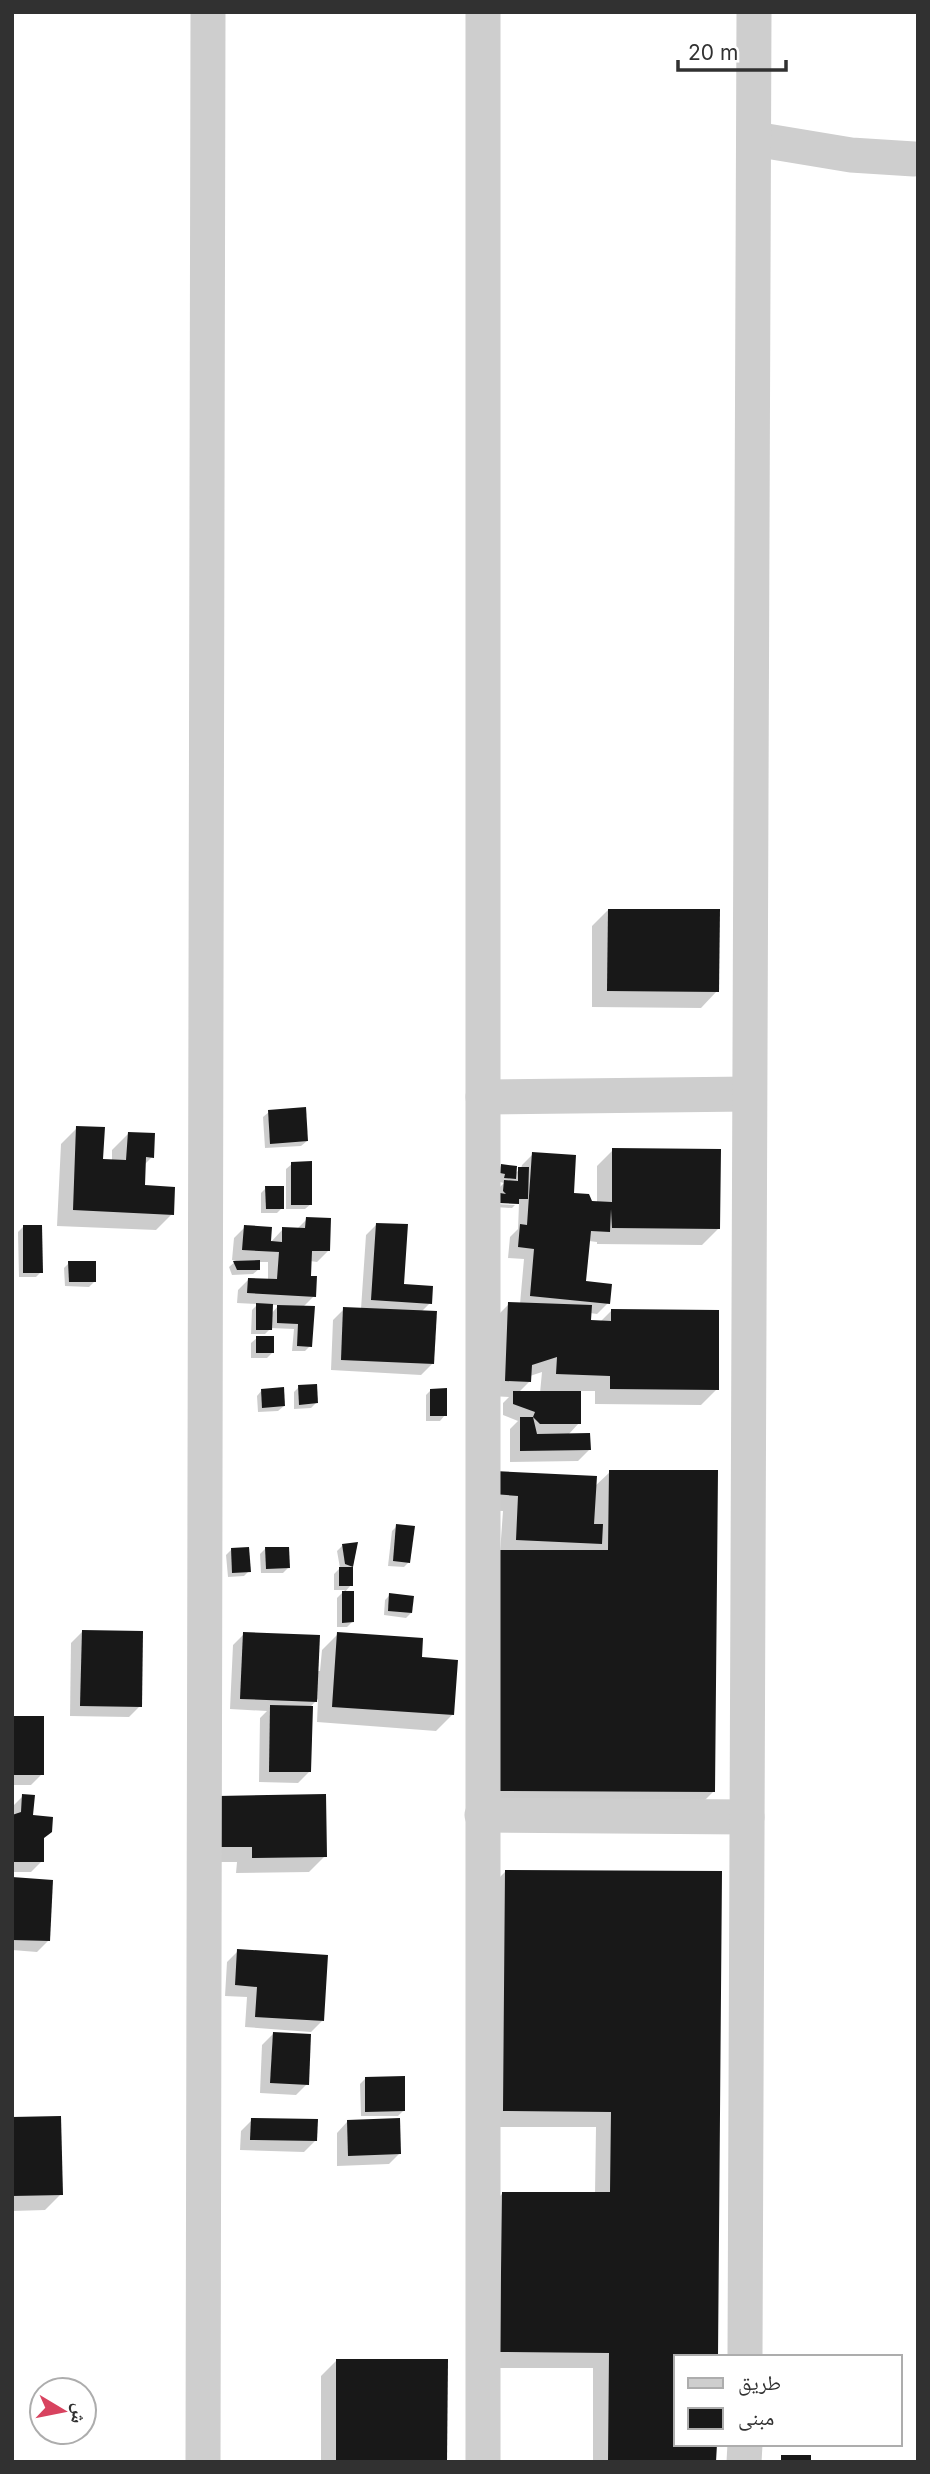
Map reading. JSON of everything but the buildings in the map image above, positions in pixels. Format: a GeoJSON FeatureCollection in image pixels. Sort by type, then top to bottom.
{"type":"FeatureCollection","features":[{"type":"Feature","properties":{"kind":"street"},"geometry":{"type":"LineString","coordinates":[[203,2462],[208,12]]}},
{"type":"Feature","properties":{"kind":"street"},"geometry":{"type":"LineString","coordinates":[[482,2462],[483,12]]}},
{"type":"Feature","properties":{"kind":"street"},"geometry":{"type":"LineString","coordinates":[[745,2355],[754,12]]}},
{"type":"Feature","properties":{"kind":"street"},"geometry":{"type":"LineString","coordinates":[[754,139],[851,155],[914,159]]}},
{"type":"Feature","properties":{"kind":"street"},"geometry":{"type":"LineString","coordinates":[[483,1097],[750,1094]]}},
{"type":"Feature","properties":{"kind":"street"},"geometry":{"type":"LineString","coordinates":[[482,1815],[747,1817]]}}]}
